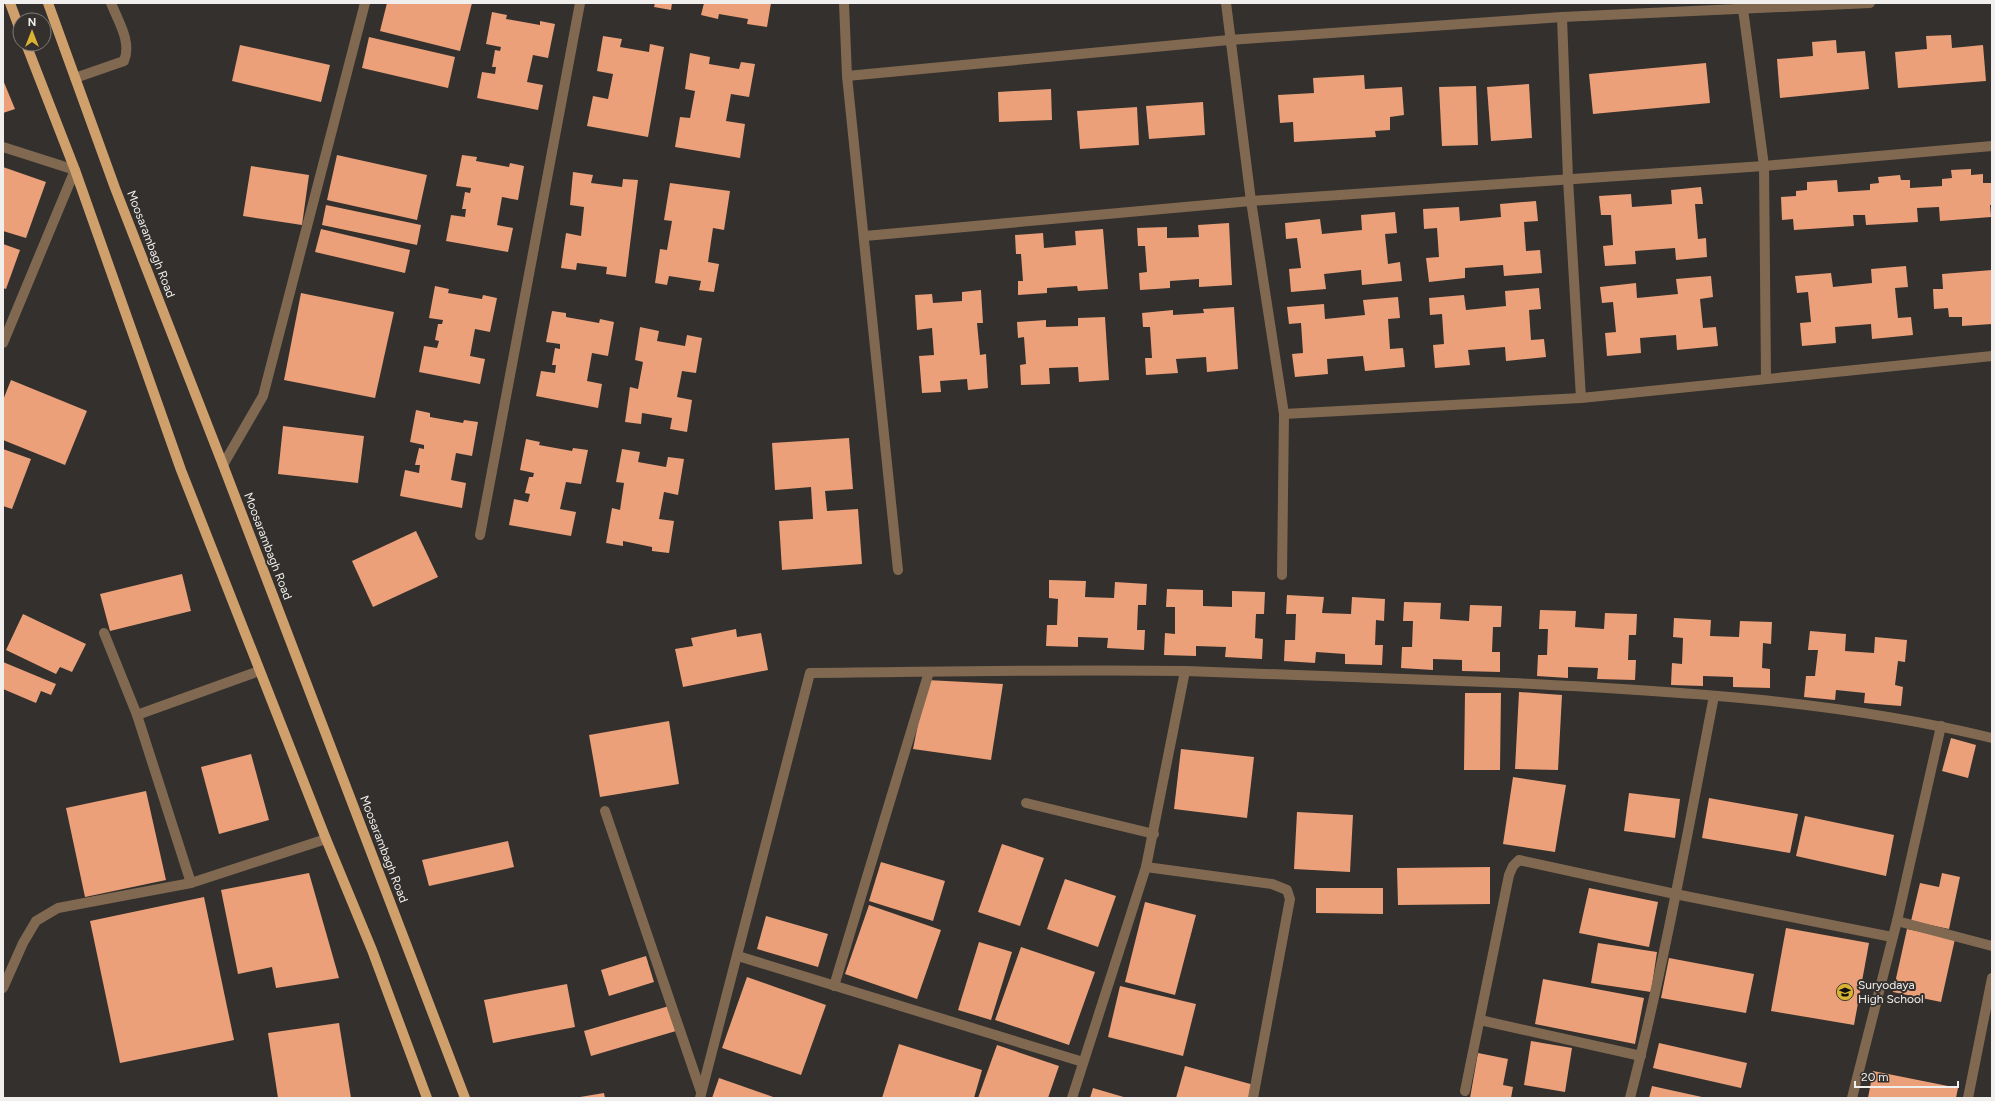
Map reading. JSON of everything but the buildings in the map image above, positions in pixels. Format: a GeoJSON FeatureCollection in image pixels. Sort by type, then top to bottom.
{"type":"FeatureCollection","features":[{"type":"Feature","properties":{"kind":"main road","name":"Moosarambagh Road"},"geometry":{"type":"LineString","coordinates":[[51,4],[75,78],[115,188],[224,465],[466,1098]]}},
{"type":"Feature","properties":{"kind":"main road"},"geometry":{"type":"LineString","coordinates":[[29,52],[75,170],[181,470],[259,671],[372,950],[427,1098]]}},
{"type":"Feature","properties":{"kind":"street"},"geometry":{"type":"LineString","coordinates":[[75,78],[124,61],[127,53],[127,44],[111,3]]}},
{"type":"Feature","properties":{"kind":"street"},"geometry":{"type":"LineString","coordinates":[[224,465],[263,396],[365,3]]}},
{"type":"Feature","properties":{"kind":"street"},"geometry":{"type":"LineString","coordinates":[[480,535],[580,3]]}},
{"type":"Feature","properties":{"kind":"street"},"geometry":{"type":"LineString","coordinates":[[844,3],[847,76],[865,236],[898,570]]}},
{"type":"Feature","properties":{"kind":"street"},"geometry":{"type":"LineString","coordinates":[[1226,3],[1229,40],[1251,202],[1284,414],[1282,575]]}},
{"type":"Feature","properties":{"kind":"street"},"geometry":{"type":"LineString","coordinates":[[847,76],[1229,40],[1562,17],[1870,3]]}},
{"type":"Feature","properties":{"kind":"street"},"geometry":{"type":"LineString","coordinates":[[1743,9],[1764,166],[1766,379]]}},
{"type":"Feature","properties":{"kind":"street"},"geometry":{"type":"LineString","coordinates":[[1562,17],[1568,179],[1581,398]]}},
{"type":"Feature","properties":{"kind":"street"},"geometry":{"type":"LineString","coordinates":[[865,236],[1251,202],[1764,166],[1992,146]]}},
{"type":"Feature","properties":{"kind":"street"},"geometry":{"type":"LineString","coordinates":[[3,148],[75,170],[3,343]]}},
{"type":"Feature","properties":{"kind":"street"},"geometry":{"type":"LineString","coordinates":[[1284,414],[1581,398],[1992,356]]}},
{"type":"Feature","properties":{"kind":"street"},"geometry":{"type":"LineString","coordinates":[[104,632],[136,715],[191,882]]}},
{"type":"Feature","properties":{"kind":"street"},"geometry":{"type":"LineString","coordinates":[[136,715],[259,671]]}},
{"type":"Feature","properties":{"kind":"street"},"geometry":{"type":"LineString","coordinates":[[1072,1098],[1146,867],[1154,834],[1185,671]]}},
{"type":"Feature","properties":{"kind":"street"},"geometry":{"type":"LineString","coordinates":[[700,1095],[738,956],[810,673],[1185,671],[1429,679],[1635,690],[1807,705],[1941,726],[1992,738]]}},
{"type":"Feature","properties":{"kind":"street"},"geometry":{"type":"LineString","coordinates":[[834,986],[929,672]]}},
{"type":"Feature","properties":{"kind":"street"},"geometry":{"type":"LineString","coordinates":[[1630,1098],[1641,1056],[1675,894],[1714,696]]}},
{"type":"Feature","properties":{"kind":"street"},"geometry":{"type":"LineString","coordinates":[[1852,1098],[1897,921],[1941,726]]}},
{"type":"Feature","properties":{"kind":"street"},"geometry":{"type":"LineString","coordinates":[[1026,803],[1154,834]]}},
{"type":"Feature","properties":{"kind":"street"},"geometry":{"type":"LineString","coordinates":[[605,811],[700,1095]]}},
{"type":"Feature","properties":{"kind":"street"},"geometry":{"type":"LineString","coordinates":[[3,988],[23,943],[36,921],[58,908],[191,882],[326,839]]}},
{"type":"Feature","properties":{"kind":"street"},"geometry":{"type":"LineString","coordinates":[[1465,1092],[1509,875],[1513,866],[1519,860],[1675,894],[1892,937]]}},
{"type":"Feature","properties":{"kind":"street"},"geometry":{"type":"LineString","coordinates":[[1146,867],[1272,884],[1288,890],[1290,899],[1253,1098]]}},
{"type":"Feature","properties":{"kind":"street"},"geometry":{"type":"LineString","coordinates":[[1897,921],[1992,946]]}},
{"type":"Feature","properties":{"kind":"street"},"geometry":{"type":"LineString","coordinates":[[738,956],[1083,1062]]}},
{"type":"Feature","properties":{"kind":"street"},"geometry":{"type":"LineString","coordinates":[[1968,1098],[1992,978]]}},
{"type":"Feature","properties":{"kind":"street"},"geometry":{"type":"LineString","coordinates":[[1480,1020],[1641,1056]]}},
{"type":"Feature","properties":{"kind":"place","name":"Suryodaya High School"},"geometry":{"type":"Point","coordinates":[1845,992]}}]}
